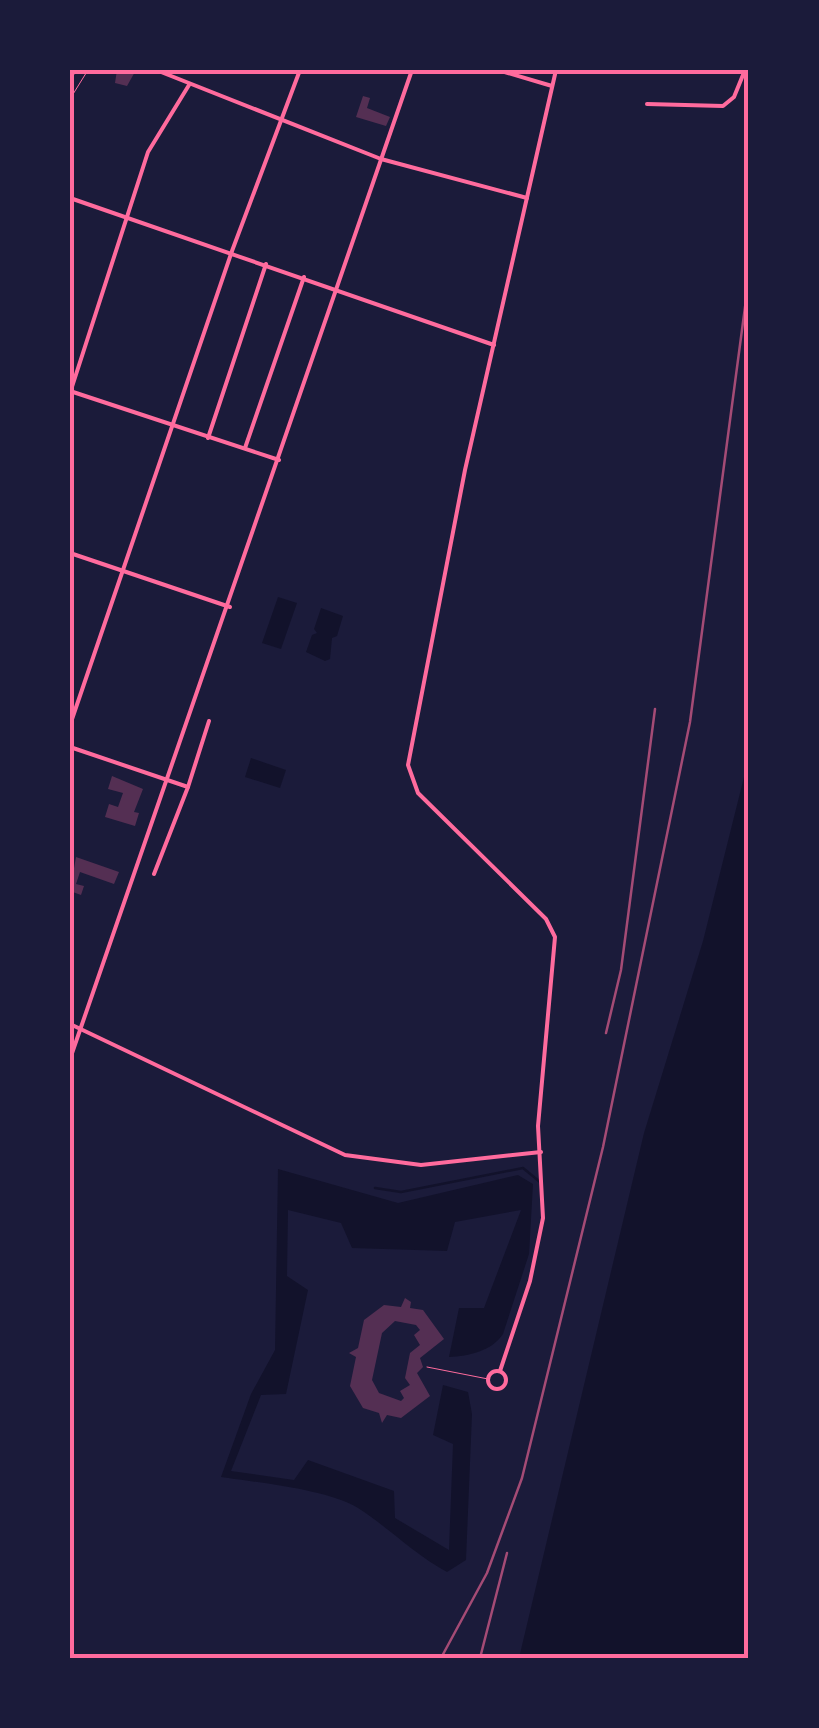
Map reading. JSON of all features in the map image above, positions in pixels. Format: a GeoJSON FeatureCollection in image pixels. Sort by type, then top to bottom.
{"type":"FeatureCollection","features":[{"type":"Feature","properties":{"kind":"main road"},"geometry":{"type":"LineString","coordinates":[[70,77],[74,70]]}},
{"type":"Feature","properties":{"kind":"street"},"geometry":{"type":"LineString","coordinates":[[156,70],[381,160],[527,198]]}},
{"type":"Feature","properties":{"kind":"street"},"geometry":{"type":"LineString","coordinates":[[70,725],[176,426],[232,251],[300,70]]}},
{"type":"Feature","properties":{"kind":"street"},"geometry":{"type":"LineString","coordinates":[[70,1059],[230,607],[412,70]]}},
{"type":"Feature","properties":{"kind":"street"},"geometry":{"type":"LineString","coordinates":[[498,70],[552,86]]}},
{"type":"Feature","properties":{"kind":"street"},"geometry":{"type":"LineString","coordinates":[[500,1371],[506,1378],[504,1387],[494,1389],[488,1379],[500,1371],[536,1261],[542,1218],[539,1106],[555,937],[546,919],[418,793],[408,773],[462,486],[556,70]]}},
{"type":"Feature","properties":{"kind":"street"},"geometry":{"type":"LineString","coordinates":[[646,104],[723,106],[734,97],[745,70]]}},
{"type":"Feature","properties":{"kind":"street"},"geometry":{"type":"LineString","coordinates":[[189,85],[148,152],[70,392],[280,460]]}},
{"type":"Feature","properties":{"kind":"street"},"geometry":{"type":"LineString","coordinates":[[70,198],[494,345]]}},
{"type":"Feature","properties":{"kind":"street"},"geometry":{"type":"LineString","coordinates":[[208,438],[266,264]]}},
{"type":"Feature","properties":{"kind":"street"},"geometry":{"type":"LineString","coordinates":[[244,449],[304,277]]}},
{"type":"Feature","properties":{"kind":"street"},"geometry":{"type":"LineString","coordinates":[[70,553],[230,607]]}},
{"type":"Feature","properties":{"kind":"street"},"geometry":{"type":"LineString","coordinates":[[154,874],[209,721]]}},
{"type":"Feature","properties":{"kind":"street"},"geometry":{"type":"LineString","coordinates":[[70,747],[188,787]]}},
{"type":"Feature","properties":{"kind":"street"},"geometry":{"type":"LineString","coordinates":[[70,1024],[344,1155],[421,1165],[541,1152]]}},
{"type":"Feature","properties":{"kind":"lane"},"geometry":{"type":"LineString","coordinates":[[427,1368],[488,1379]]}},
{"type":"Feature","properties":{"kind":"path"},"geometry":{"type":"LineString","coordinates":[[70,99],[88,70]]}},
{"type":"Feature","properties":{"kind":"shaded area"},"geometry":{"type":"Polygon","coordinates":[[[278,597],[297,603],[281,649],[262,643],[278,597]]]}},
{"type":"Feature","properties":{"kind":"shaded area"},"geometry":{"type":"Polygon","coordinates":[[[321,608],[343,616],[337,636],[332,638],[330,659],[325,661],[306,652],[312,635],[317,633],[314,629],[321,608]]]}},
{"type":"Feature","properties":{"kind":"shaded area"},"geometry":{"type":"Polygon","coordinates":[[[749,757],[749,1658],[519,1658],[644,1133],[703,941],[749,757]]]}},
{"type":"Feature","properties":{"kind":"shaded area"},"geometry":{"type":"Polygon","coordinates":[[[251,758],[286,770],[280,788],[245,777],[251,758]]]}},
{"type":"Feature","properties":{"kind":"shaded area"},"geometry":{"type":"Polygon","coordinates":[[[278,1169],[398,1203],[518,1175],[533,1184],[529,1254],[503,1334],[472,1354],[449,1357],[459,1308],[484,1308],[521,1210],[455,1222],[447,1251],[352,1248],[341,1223],[288,1210],[287,1276],[308,1290],[286,1394],[261,1395],[231,1471],[294,1480],[308,1460],[394,1491],[395,1518],[449,1550],[453,1444],[433,1435],[443,1385],[468,1392],[472,1414],[466,1560],[447,1572],[345,1502],[292,1488],[221,1477],[251,1394],[275,1350],[278,1169]]]}},
{"type":"Feature","properties":{"kind":"building"},"geometry":{"type":"Polygon","coordinates":[[[117,70],[136,70],[127,86],[115,83],[117,70]]]}},
{"type":"Feature","properties":{"kind":"building"},"geometry":{"type":"Polygon","coordinates":[[[363,96],[370,98],[367,108],[390,117],[386,126],[356,117],[363,96]]]}},
{"type":"Feature","properties":{"kind":"building"},"geometry":{"type":"Polygon","coordinates":[[[112,776],[143,789],[134,812],[139,813],[135,826],[105,817],[109,804],[118,807],[123,793],[108,789],[112,776]]]}},
{"type":"Feature","properties":{"kind":"building"},"geometry":{"type":"Polygon","coordinates":[[[76,857],[119,872],[114,884],[80,872],[76,884],[84,886],[81,895],[70,891],[76,857]]]}},
{"type":"Feature","properties":{"kind":"building"},"geometry":{"type":"Polygon","coordinates":[[[405,1298],[411,1302],[410,1308],[423,1310],[444,1339],[420,1358],[423,1367],[417,1373],[430,1396],[401,1418],[387,1415],[382,1423],[379,1413],[363,1408],[350,1386],[356,1357],[349,1353],[358,1348],[364,1320],[384,1305],[401,1307],[405,1298]],[[395,1321],[382,1333],[372,1380],[379,1393],[401,1401],[404,1398],[400,1391],[410,1385],[405,1378],[410,1353],[420,1345],[414,1335],[420,1330],[416,1325],[395,1321]]]}},
{"type":"Feature","properties":{"kind":"waterway"},"geometry":{"type":"LineString","coordinates":[[375,1188],[401,1192],[523,1168],[540,1182]]}},
{"type":"Feature","properties":{"kind":"railway"},"geometry":{"type":"LineString","coordinates":[[441,1658],[487,1573],[522,1478],[603,1147],[690,722],[749,277]]}},
{"type":"Feature","properties":{"kind":"railway"},"geometry":{"type":"LineString","coordinates":[[606,1033],[621,970],[655,709]]}},
{"type":"Feature","properties":{"kind":"railway"},"geometry":{"type":"LineString","coordinates":[[480,1658],[507,1553]]}}]}
